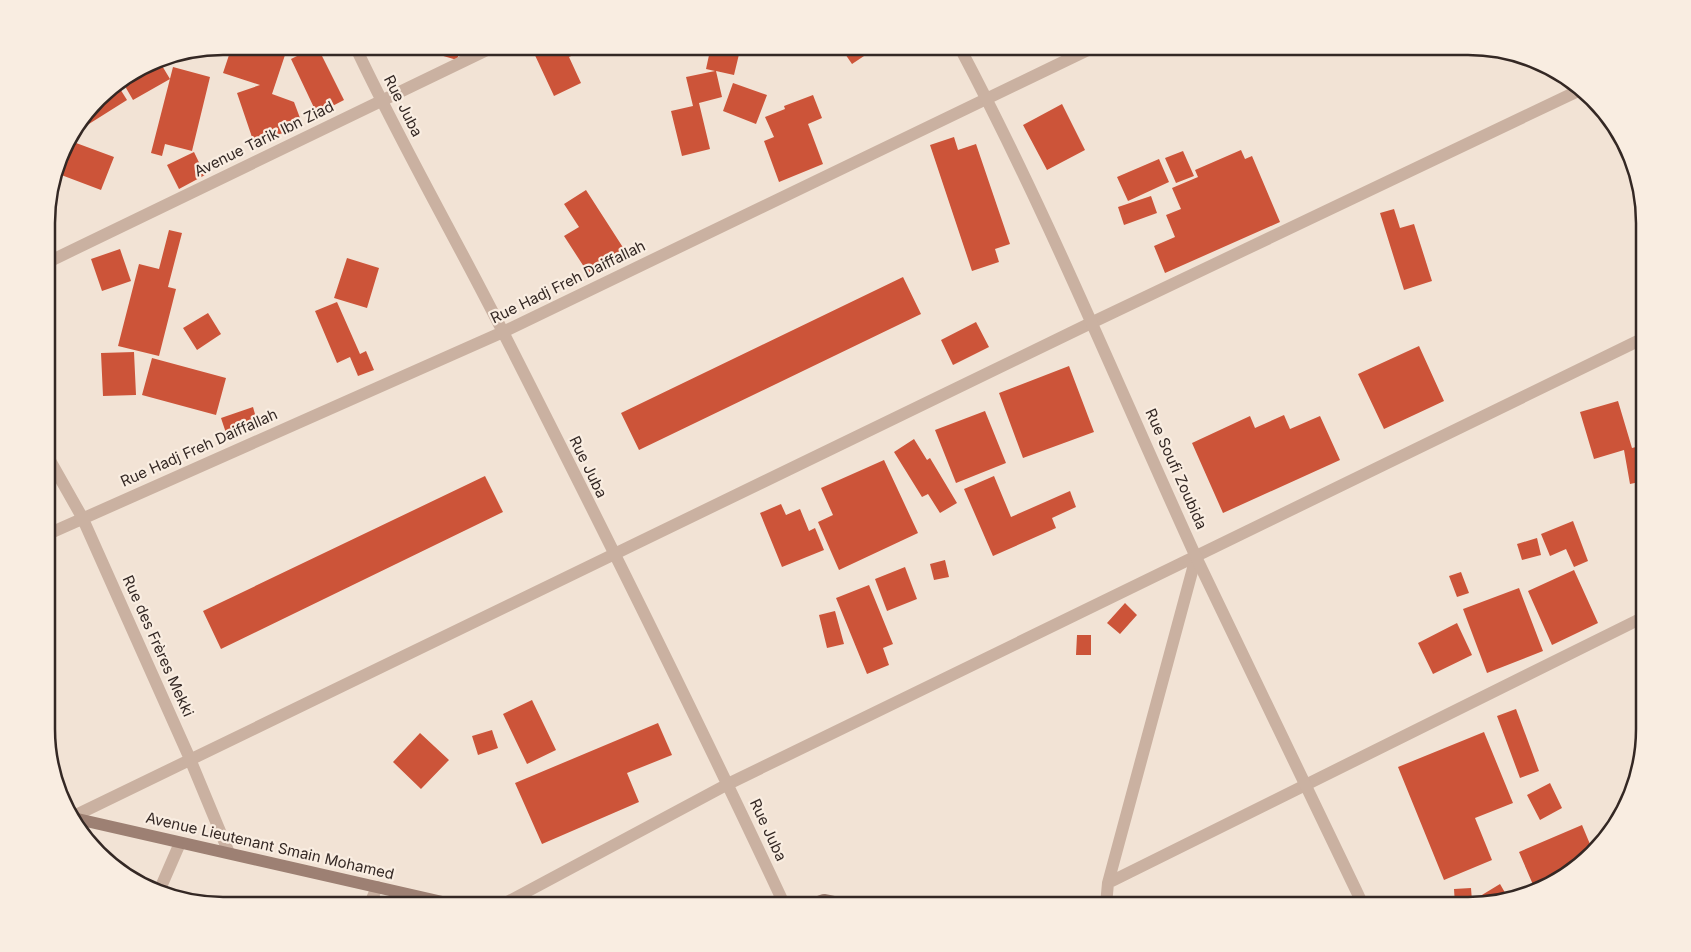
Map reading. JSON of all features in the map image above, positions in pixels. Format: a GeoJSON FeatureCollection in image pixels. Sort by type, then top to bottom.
{"type":"FeatureCollection","features":[{"type":"Feature","properties":{"kind":"main road","name":"Avenue Lieutenant Smain Mohamed"},"geometry":{"type":"LineString","coordinates":[[82,820],[421,897]]}},
{"type":"Feature","properties":{"kind":"street","name":"Rue Juba"},"geometry":{"type":"LineString","coordinates":[[359,55],[381,101],[503,332],[728,784],[781,897]]}},
{"type":"Feature","properties":{"kind":"street","name":"Avenue Tarik Ibn Ziad"},"geometry":{"type":"LineString","coordinates":[[55,259],[476,55]]}},
{"type":"Feature","properties":{"kind":"street","name":"Rue Soufi Zoubida"},"geometry":{"type":"LineString","coordinates":[[964,55],[987,98],[1093,322],[1196,557],[1360,897]]}},
{"type":"Feature","properties":{"kind":"street","name":"Rue Hadj Freh Daiffallah"},"geometry":{"type":"LineString","coordinates":[[55,530],[503,332],[1077,55]]}},
{"type":"Feature","properties":{"kind":"street"},"geometry":{"type":"LineString","coordinates":[[79,815],[190,759],[1093,322],[1574,93]]}},
{"type":"Feature","properties":{"kind":"street"},"geometry":{"type":"LineString","coordinates":[[517,897],[728,784],[1636,342]]}},
{"type":"Feature","properties":{"kind":"street","name":"Rue des Frères Mekki"},"geometry":{"type":"LineString","coordinates":[[55,469],[82,517],[190,759],[229,853]]}},
{"type":"Feature","properties":{"kind":"street"},"geometry":{"type":"LineString","coordinates":[[1107,897],[1108,883],[1196,557]]}},
{"type":"Feature","properties":{"kind":"street"},"geometry":{"type":"LineString","coordinates":[[1108,883],[1636,621]]}},
{"type":"Feature","properties":{"kind":"street"},"geometry":{"type":"LineString","coordinates":[[162,885],[180,843]]}},
{"type":"Feature","properties":{"kind":"street"},"geometry":{"type":"LineString","coordinates":[[373,897],[377,887]]}},
{"type":"Feature","properties":{"kind":"building"},"geometry":{"type":"Polygon","coordinates":[[[229,55],[285,55],[272,94],[294,102],[303,126],[254,143],[237,93],[260,85],[223,73],[229,55]]]}},
{"type":"Feature","properties":{"kind":"building"},"geometry":{"type":"Polygon","coordinates":[[[299,55],[322,55],[344,100],[317,114],[291,59],[299,55]]]}},
{"type":"Feature","properties":{"kind":"building"},"geometry":{"type":"Polygon","coordinates":[[[440,55],[458,55],[457,60],[440,55]]]}},
{"type":"Feature","properties":{"kind":"building"},"geometry":{"type":"Polygon","coordinates":[[[535,55],[573,55],[569,57],[581,83],[554,96],[535,55]]]}},
{"type":"Feature","properties":{"kind":"building"},"geometry":{"type":"Polygon","coordinates":[[[709,55],[739,55],[734,75],[716,71],[722,97],[699,103],[710,149],[682,156],[671,111],[693,106],[686,77],[715,71],[706,69],[709,55]]]}},
{"type":"Feature","properties":{"kind":"building"},"geometry":{"type":"Polygon","coordinates":[[[846,55],[866,55],[852,64],[846,55]]]}},
{"type":"Feature","properties":{"kind":"building"},"geometry":{"type":"Polygon","coordinates":[[[163,67],[170,79],[133,100],[125,87],[163,67]]]}},
{"type":"Feature","properties":{"kind":"building"},"geometry":{"type":"Polygon","coordinates":[[[173,67],[210,77],[192,151],[165,144],[162,156],[151,153],[173,67]]]}},
{"type":"Feature","properties":{"kind":"building"},"geometry":{"type":"Polygon","coordinates":[[[733,83],[767,95],[756,124],[723,111],[733,83]]]}},
{"type":"Feature","properties":{"kind":"building"},"geometry":{"type":"Polygon","coordinates":[[[121,90],[127,100],[86,126],[97,112],[121,90]]]}},
{"type":"Feature","properties":{"kind":"building"},"geometry":{"type":"Polygon","coordinates":[[[813,95],[822,118],[808,124],[823,164],[779,182],[764,141],[774,137],[765,117],[785,109],[784,106],[813,95]]]}},
{"type":"Feature","properties":{"kind":"building"},"geometry":{"type":"Polygon","coordinates":[[[1062,104],[1085,150],[1047,170],[1023,125],[1062,104]]]}},
{"type":"Feature","properties":{"kind":"building"},"geometry":{"type":"Polygon","coordinates":[[[954,137],[958,150],[976,144],[1010,244],[995,249],[999,262],[972,271],[930,145],[954,137]]]}},
{"type":"Feature","properties":{"kind":"building"},"geometry":{"type":"Polygon","coordinates":[[[76,143],[114,157],[101,190],[62,175],[76,143]]]}},
{"type":"Feature","properties":{"kind":"building"},"geometry":{"type":"Polygon","coordinates":[[[1241,150],[1245,159],[1252,156],[1280,222],[1165,273],[1154,246],[1175,237],[1166,215],[1181,209],[1172,188],[1198,177],[1195,170],[1241,150]]]}},
{"type":"Feature","properties":{"kind":"building"},"geometry":{"type":"Polygon","coordinates":[[[1183,151],[1194,176],[1176,183],[1165,158],[1183,151]]]}},
{"type":"Feature","properties":{"kind":"building"},"geometry":{"type":"Polygon","coordinates":[[[194,152],[205,175],[179,189],[167,165],[194,152]]]}},
{"type":"Feature","properties":{"kind":"building"},"geometry":{"type":"Polygon","coordinates":[[[1159,159],[1169,182],[1128,201],[1117,177],[1159,159]]]}},
{"type":"Feature","properties":{"kind":"building"},"geometry":{"type":"Polygon","coordinates":[[[586,190],[624,249],[588,273],[564,236],[579,227],[564,204],[586,190]]]}},
{"type":"Feature","properties":{"kind":"building"},"geometry":{"type":"Polygon","coordinates":[[[1151,196],[1157,213],[1124,225],[1118,207],[1151,196]]]}},
{"type":"Feature","properties":{"kind":"building"},"geometry":{"type":"Polygon","coordinates":[[[1394,209],[1400,228],[1414,224],[1432,281],[1404,290],[1380,213],[1394,209]]]}},
{"type":"Feature","properties":{"kind":"building"},"geometry":{"type":"Polygon","coordinates":[[[169,230],[182,233],[168,287],[176,289],[159,356],[118,346],[139,264],[159,269],[169,230]]]}},
{"type":"Feature","properties":{"kind":"building"},"geometry":{"type":"Polygon","coordinates":[[[120,249],[131,281],[102,291],[91,259],[120,249]]]}},
{"type":"Feature","properties":{"kind":"building"},"geometry":{"type":"Polygon","coordinates":[[[347,258],[379,268],[367,308],[334,298],[347,258]]]}},
{"type":"Feature","properties":{"kind":"building"},"geometry":{"type":"Polygon","coordinates":[[[903,277],[921,314],[639,450],[621,413],[903,277]]]}},
{"type":"Feature","properties":{"kind":"building"},"geometry":{"type":"Polygon","coordinates":[[[337,302],[360,354],[366,351],[374,370],[358,376],[350,357],[337,363],[315,311],[337,302]]]}},
{"type":"Feature","properties":{"kind":"building"},"geometry":{"type":"Polygon","coordinates":[[[208,313],[221,334],[197,350],[183,328],[208,313]]]}},
{"type":"Feature","properties":{"kind":"building"},"geometry":{"type":"Polygon","coordinates":[[[976,322],[989,347],[953,365],[941,340],[976,322]]]}},
{"type":"Feature","properties":{"kind":"building"},"geometry":{"type":"Polygon","coordinates":[[[1419,346],[1444,401],[1384,429],[1358,374],[1419,346]]]}},
{"type":"Feature","properties":{"kind":"building"},"geometry":{"type":"Polygon","coordinates":[[[134,352],[136,395],[103,396],[101,353],[134,352]]]}},
{"type":"Feature","properties":{"kind":"building"},"geometry":{"type":"Polygon","coordinates":[[[152,358],[226,378],[216,415],[142,395],[152,358]]]}},
{"type":"Feature","properties":{"kind":"building"},"geometry":{"type":"Polygon","coordinates":[[[1069,366],[1094,432],[1023,458],[999,393],[1069,366]]]}},
{"type":"Feature","properties":{"kind":"building"},"geometry":{"type":"Polygon","coordinates":[[[1618,401],[1632,448],[1636,447],[1636,483],[1630,484],[1624,450],[1594,459],[1580,412],[1618,401]]]}},
{"type":"Feature","properties":{"kind":"building"},"geometry":{"type":"Polygon","coordinates":[[[253,407],[258,425],[227,436],[221,418],[253,407]]]}},
{"type":"Feature","properties":{"kind":"building"},"geometry":{"type":"Polygon","coordinates":[[[985,411],[1006,463],[956,483],[935,430],[985,411]]]}},
{"type":"Feature","properties":{"kind":"building"},"geometry":{"type":"Polygon","coordinates":[[[1284,415],[1290,429],[1320,416],[1340,460],[1223,513],[1192,443],[1250,416],[1255,428],[1284,415]]]}},
{"type":"Feature","properties":{"kind":"building"},"geometry":{"type":"Polygon","coordinates":[[[914,439],[927,460],[930,458],[957,503],[940,513],[928,494],[922,497],[894,452],[914,439]]]}},
{"type":"Feature","properties":{"kind":"building"},"geometry":{"type":"Polygon","coordinates":[[[884,460],[918,533],[839,570],[818,522],[833,515],[821,488],[884,460]]]}},
{"type":"Feature","properties":{"kind":"building"},"geometry":{"type":"Polygon","coordinates":[[[485,476],[503,512],[221,649],[203,611],[485,476]]]}},
{"type":"Feature","properties":{"kind":"building"},"geometry":{"type":"Polygon","coordinates":[[[994,476],[1011,517],[1070,491],[1076,507],[1052,518],[1056,528],[993,556],[964,489],[994,476]]]}},
{"type":"Feature","properties":{"kind":"building"},"geometry":{"type":"Polygon","coordinates":[[[781,504],[786,515],[800,509],[809,531],[815,528],[824,550],[782,567],[760,513],[781,504]]]}},
{"type":"Feature","properties":{"kind":"building"},"geometry":{"type":"Polygon","coordinates":[[[1573,521],[1588,561],[1574,567],[1566,549],[1550,556],[1541,534],[1573,521]]]}},
{"type":"Feature","properties":{"kind":"building"},"geometry":{"type":"Polygon","coordinates":[[[1537,538],[1541,555],[1522,560],[1517,544],[1537,538]]]}},
{"type":"Feature","properties":{"kind":"building"},"geometry":{"type":"Polygon","coordinates":[[[945,560],[949,577],[934,580],[930,564],[945,560]]]}},
{"type":"Feature","properties":{"kind":"building"},"geometry":{"type":"Polygon","coordinates":[[[905,567],[917,599],[887,611],[875,579],[905,567]]]}},
{"type":"Feature","properties":{"kind":"building"},"geometry":{"type":"Polygon","coordinates":[[[1574,570],[1598,623],[1552,645],[1528,591],[1574,570]]]}},
{"type":"Feature","properties":{"kind":"building"},"geometry":{"type":"Polygon","coordinates":[[[1461,572],[1469,593],[1457,597],[1449,576],[1461,572]]]}},
{"type":"Feature","properties":{"kind":"building"},"geometry":{"type":"Polygon","coordinates":[[[869,585],[893,644],[883,648],[889,665],[867,674],[836,598],[869,585]]]}},
{"type":"Feature","properties":{"kind":"building"},"geometry":{"type":"Polygon","coordinates":[[[1519,588],[1543,651],[1487,673],[1463,609],[1519,588]]]}},
{"type":"Feature","properties":{"kind":"building"},"geometry":{"type":"Polygon","coordinates":[[[1125,603],[1137,615],[1120,634],[1107,623],[1125,603]]]}},
{"type":"Feature","properties":{"kind":"building"},"geometry":{"type":"Polygon","coordinates":[[[835,611],[844,644],[827,648],[819,615],[835,611]]]}},
{"type":"Feature","properties":{"kind":"building"},"geometry":{"type":"Polygon","coordinates":[[[1457,623],[1472,655],[1433,674],[1418,643],[1457,623]]]}},
{"type":"Feature","properties":{"kind":"building"},"geometry":{"type":"Polygon","coordinates":[[[1077,635],[1091,635],[1091,655],[1076,655],[1077,635]]]}},
{"type":"Feature","properties":{"kind":"building"},"geometry":{"type":"Polygon","coordinates":[[[532,700],[556,750],[527,764],[503,714],[532,700]]]}},
{"type":"Feature","properties":{"kind":"building"},"geometry":{"type":"Polygon","coordinates":[[[1516,709],[1539,771],[1520,778],[1497,716],[1516,709]]]}},
{"type":"Feature","properties":{"kind":"building"},"geometry":{"type":"Polygon","coordinates":[[[658,723],[672,755],[627,773],[639,802],[542,844],[515,783],[658,723]]]}},
{"type":"Feature","properties":{"kind":"building"},"geometry":{"type":"Polygon","coordinates":[[[492,730],[498,748],[478,755],[472,736],[492,730]]]}},
{"type":"Feature","properties":{"kind":"building"},"geometry":{"type":"Polygon","coordinates":[[[1484,732],[1513,803],[1475,818],[1492,860],[1444,880],[1398,767],[1484,732]]]}},
{"type":"Feature","properties":{"kind":"building"},"geometry":{"type":"Polygon","coordinates":[[[420,733],[449,760],[421,789],[393,762],[420,733]]]}},
{"type":"Feature","properties":{"kind":"building"},"geometry":{"type":"Polygon","coordinates":[[[1550,783],[1562,808],[1540,820],[1527,795],[1550,783]]]}},
{"type":"Feature","properties":{"kind":"building"},"geometry":{"type":"Polygon","coordinates":[[[1582,825],[1590,844],[1561,869],[1533,884],[1519,852],[1582,825]]]}},
{"type":"Feature","properties":{"kind":"building"},"geometry":{"type":"Polygon","coordinates":[[[1500,884],[1505,893],[1500,894],[1479,897],[1500,884]]]}},
{"type":"Feature","properties":{"kind":"building"},"geometry":{"type":"Polygon","coordinates":[[[1471,888],[1472,897],[1454,897],[1454,889],[1471,888]]]}}]}
